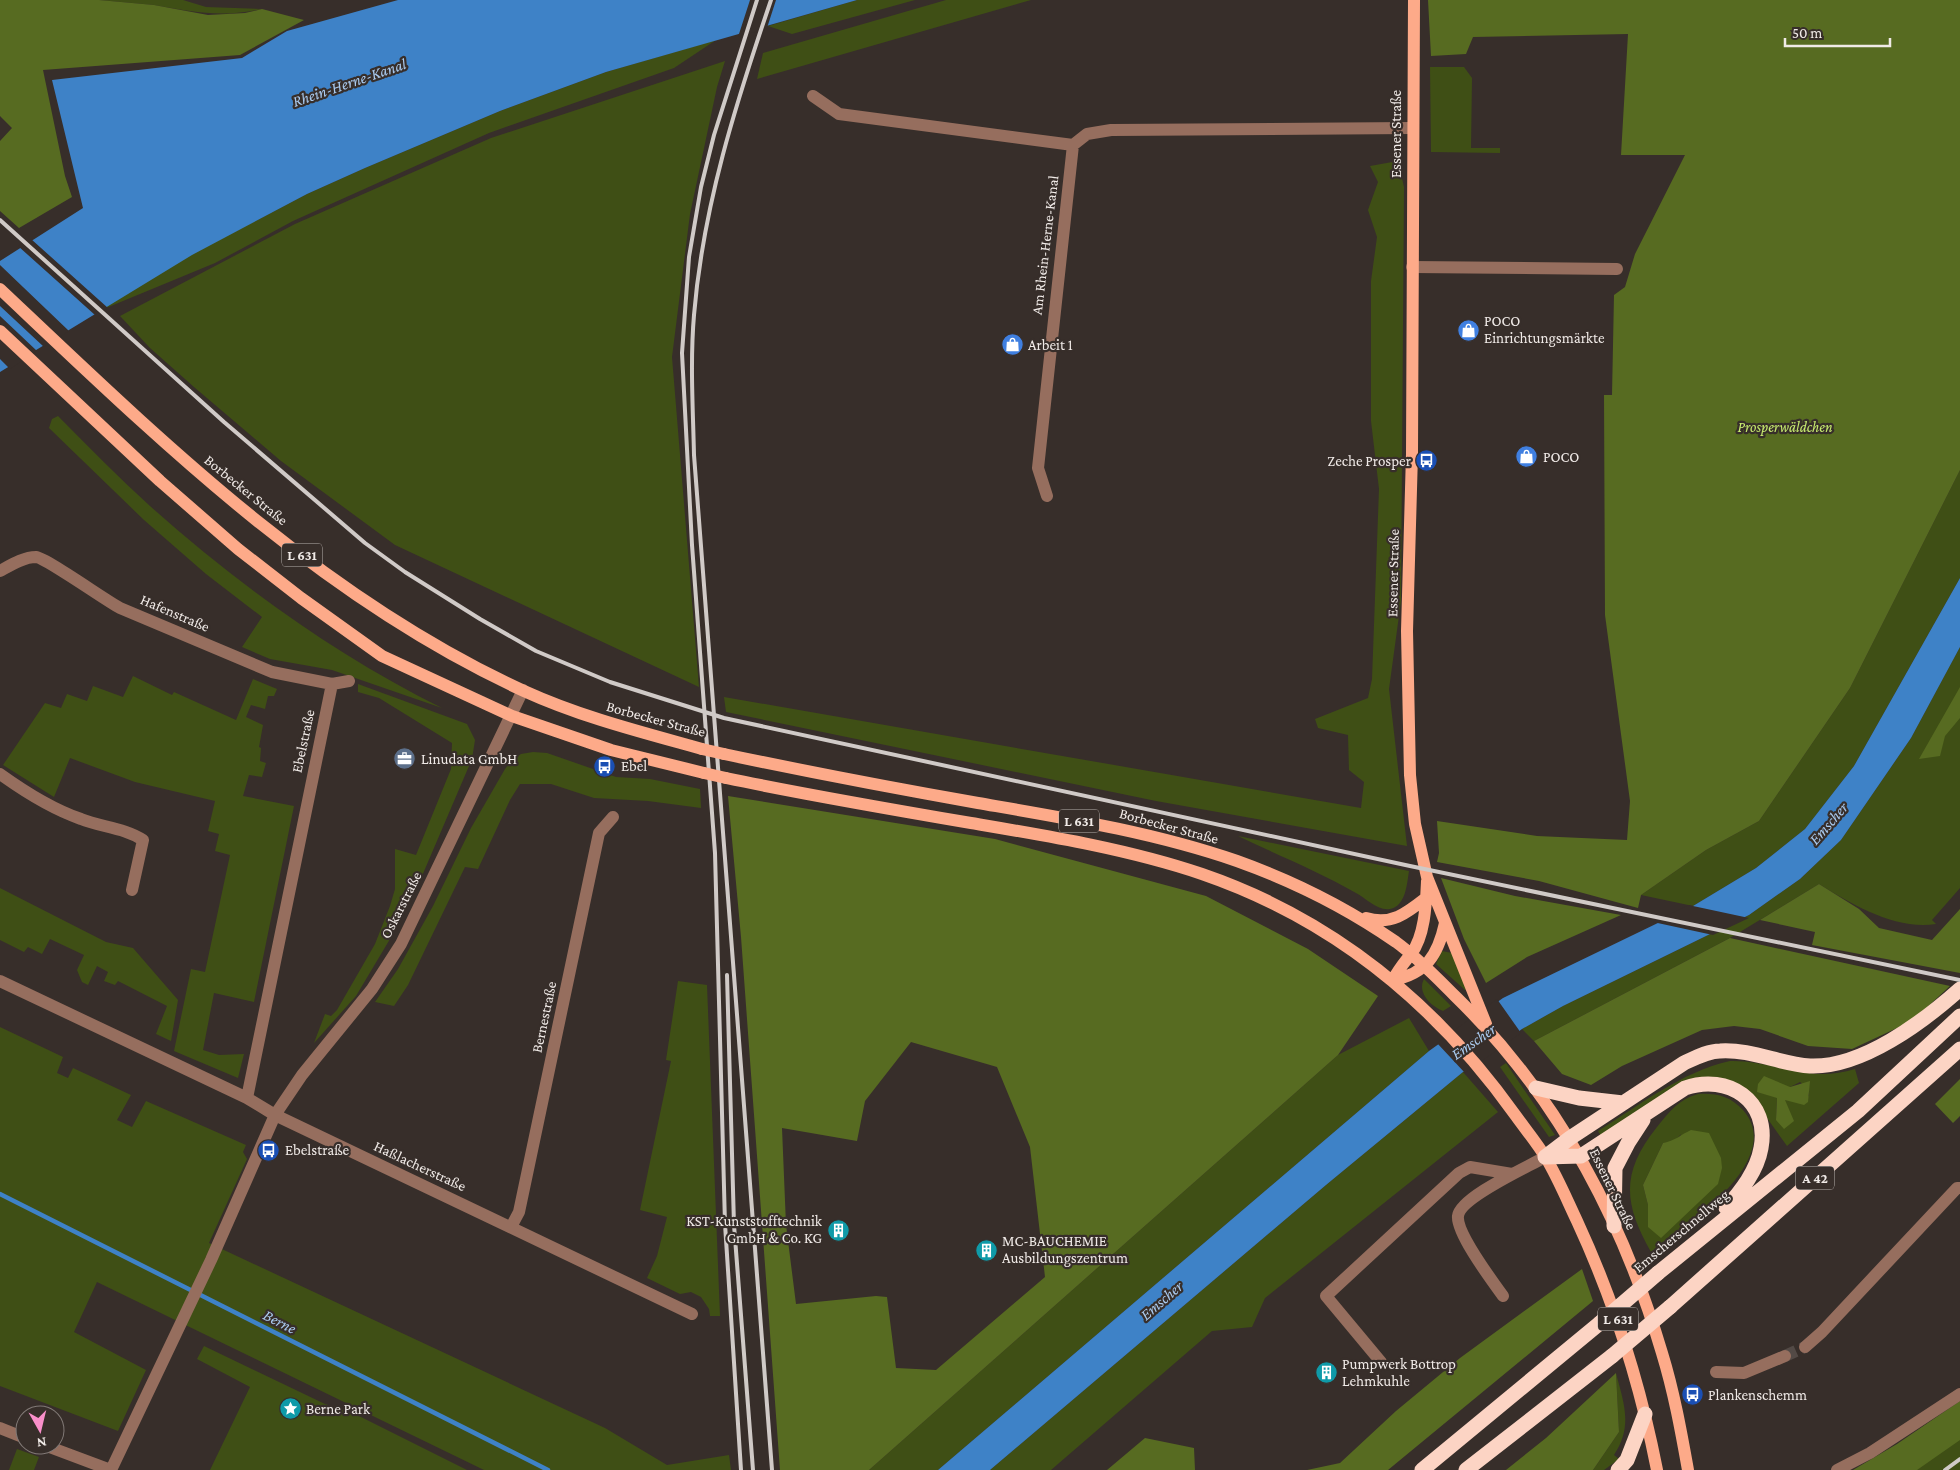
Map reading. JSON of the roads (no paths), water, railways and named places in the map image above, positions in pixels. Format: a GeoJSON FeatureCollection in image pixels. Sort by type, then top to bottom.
{"type":"FeatureCollection","features":[{"type":"Feature","properties":{"kind":"highway"},"geometry":{"type":"LineString","coordinates":[[1545,1157],[1570,1138],[1684,1063],[1719,1051],[1756,1054],[1810,1066],[1832,1064],[1852,1058],[1905,1033],[1928,1018],[1960,990]]}},
{"type":"Feature","properties":{"kind":"highway","name":"Emscherschnellweg"},"geometry":{"type":"LineString","coordinates":[[1422,1470],[1600,1323],[1704,1234],[1858,1111],[1960,1016]]}},
{"type":"Feature","properties":{"kind":"highway","name":"A 42"},"geometry":{"type":"LineString","coordinates":[[1466,1470],[1612,1356],[1670,1307],[1960,1049]]}},
{"type":"Feature","properties":{"kind":"highway"},"geometry":{"type":"LineString","coordinates":[[1545,1157],[1581,1156],[1647,1115],[1685,1088],[1707,1082],[1719,1083],[1737,1092],[1748,1101],[1759,1117],[1763,1137],[1761,1150],[1752,1174],[1733,1201],[1704,1234]]}},
{"type":"Feature","properties":{"kind":"highway"},"geometry":{"type":"LineString","coordinates":[[1536,1088],[1579,1098],[1623,1103]]}},
{"type":"Feature","properties":{"kind":"highway"},"geometry":{"type":"LineString","coordinates":[[1614,1226],[1615,1168],[1628,1143],[1647,1115]]}},
{"type":"Feature","properties":{"kind":"highway"},"geometry":{"type":"LineString","coordinates":[[1618,1470],[1627,1460],[1645,1414]]}},
{"type":"Feature","properties":{"kind":"main road","name":"Essener Straße"},"geometry":{"type":"LineString","coordinates":[[1414,0],[1412,454],[1408,631],[1409,742],[1412,805],[1427,877],[1488,1029]]}},
{"type":"Feature","properties":{"kind":"main road","name":"Borbecker Straße"},"geometry":{"type":"LineString","coordinates":[[0,289],[98,383],[210,483],[264,527],[394,620],[523,690],[603,722],[702,749],[838,778],[1128,830],[1243,864],[1316,894],[1351,913],[1411,954]]}},
{"type":"Feature","properties":{"kind":"main road","name":"L 631"},"geometry":{"type":"LineString","coordinates":[[0,331],[160,482],[238,549],[337,624],[382,656],[512,716],[611,750],[704,773],[823,798],[1106,848],[1199,874],[1292,912],[1354,952],[1393,980],[1435,1019],[1486,1074],[1545,1157],[1580,1228],[1618,1319],[1645,1414],[1657,1470]]}},
{"type":"Feature","properties":{"kind":"main road","name":"Essener Straße"},"geometry":{"type":"LineString","coordinates":[[1393,980],[1401,964],[1411,954],[1420,934],[1426,898],[1427,877]]}},
{"type":"Feature","properties":{"kind":"main road"},"geometry":{"type":"LineString","coordinates":[[1351,913],[1380,922],[1390,920],[1405,914],[1426,898]]}},
{"type":"Feature","properties":{"kind":"main road"},"geometry":{"type":"LineString","coordinates":[[1393,980],[1410,977],[1425,966],[1437,949],[1445,923]]}},
{"type":"Feature","properties":{"kind":"main road","name":"Essener Straße"},"geometry":{"type":"LineString","coordinates":[[1411,954],[1488,1029],[1511,1056],[1536,1088],[1581,1156],[1614,1226],[1662,1353],[1688,1470]]}},
{"type":"Feature","properties":{"kind":"street"},"geometry":{"type":"LineString","coordinates":[[813,96],[840,114],[1073,145],[1086,134],[1111,130],[1412,128]]}},
{"type":"Feature","properties":{"kind":"street","name":"Am Rhein-Herne-Kanal"},"geometry":{"type":"LineString","coordinates":[[1048,496],[1038,468],[1073,145]]}},
{"type":"Feature","properties":{"kind":"street"},"geometry":{"type":"LineString","coordinates":[[1412,267],[1617,268]]}},
{"type":"Feature","properties":{"kind":"street","name":"Hafenstraße"},"geometry":{"type":"LineString","coordinates":[[0,571],[24,560],[42,558],[99,597],[120,608],[272,672],[332,684],[349,681]]}},
{"type":"Feature","properties":{"kind":"street","name":"Ebelstraße"},"geometry":{"type":"LineString","coordinates":[[247,1098],[332,684]]}},
{"type":"Feature","properties":{"kind":"street","name":"Oskarstraße"},"geometry":{"type":"LineString","coordinates":[[275,1115],[302,1075],[372,989],[400,944],[523,690]]}},
{"type":"Feature","properties":{"kind":"street"},"geometry":{"type":"LineString","coordinates":[[0,774],[55,808],[80,819],[133,834],[143,840],[132,890]]}},
{"type":"Feature","properties":{"kind":"street","name":"Bernestraße"},"geometry":{"type":"LineString","coordinates":[[511,1227],[520,1212],[599,833],[613,817]]}},
{"type":"Feature","properties":{"kind":"street","name":"Haßlacherstraße"},"geometry":{"type":"LineString","coordinates":[[0,980],[247,1098],[275,1115],[692,1314]]}},
{"type":"Feature","properties":{"kind":"street"},"geometry":{"type":"LineString","coordinates":[[65,1453],[111,1470],[185,1317],[261,1142],[275,1115]]}},
{"type":"Feature","properties":{"kind":"street"},"geometry":{"type":"LineString","coordinates":[[1503,1296],[1467,1241],[1459,1225],[1458,1215],[1463,1206],[1486,1189],[1545,1157]]}},
{"type":"Feature","properties":{"kind":"street"},"geometry":{"type":"LineString","coordinates":[[1381,1362],[1326,1296],[1459,1173],[1470,1167],[1512,1174]]}},
{"type":"Feature","properties":{"kind":"street"},"geometry":{"type":"LineString","coordinates":[[1806,1346],[1822,1332],[1957,1188],[1960,1188]]}},
{"type":"Feature","properties":{"kind":"street"},"geometry":{"type":"LineString","coordinates":[[1716,1372],[1744,1373],[1785,1356]]}},
{"type":"Feature","properties":{"kind":"street"},"geometry":{"type":"LineString","coordinates":[[1837,1470],[1870,1453],[1960,1394]]}},
{"type":"Feature","properties":{"kind":"street"},"geometry":{"type":"LineString","coordinates":[[0,1428],[15,1434]]}},
{"type":"Feature","properties":{"kind":"water","name":"Rhein-Herne-Kanal"},"geometry":{"type":"Polygon","coordinates":[[[398,0],[857,0],[606,72],[500,111],[365,168],[307,194],[192,255],[0,372],[0,261],[83,208],[52,80],[242,58],[287,31],[398,0]]]}},
{"type":"Feature","properties":{"kind":"water","name":"Emscher"},"geometry":{"type":"Polygon","coordinates":[[[1960,578],[1960,647],[1911,738],[1841,840],[1800,879],[1749,915],[1563,1006],[1522,1029],[1463,1072],[1326,1185],[990,1470],[938,1470],[1429,1051],[1503,998],[1693,906],[1756,868],[1805,829],[1854,766],[1960,578]]]}},
{"type":"Feature","properties":{"kind":"waterway","name":"Berne"},"geometry":{"type":"LineString","coordinates":[[0,1194],[548,1470]]}},
{"type":"Feature","properties":{"kind":"tunnel"},"geometry":{"type":"LineString","coordinates":[[1785,1356],[1805,1347]]}},
{"type":"Feature","properties":{"kind":"railway"},"geometry":{"type":"LineString","coordinates":[[741,1470],[725,1224],[715,853],[692,545],[682,353],[689,257],[701,187],[714,135],[757,0]]}},
{"type":"Feature","properties":{"kind":"railway"},"geometry":{"type":"LineString","coordinates":[[771,0],[745,77],[713,195],[698,274],[692,368],[694,455],[772,1470]]}},
{"type":"Feature","properties":{"kind":"railway"},"geometry":{"type":"LineString","coordinates":[[0,220],[224,422],[365,543],[405,572],[480,619],[536,651],[610,682],[724,718],[1410,866],[1960,980]]}},
{"type":"Feature","properties":{"kind":"railway"},"geometry":{"type":"LineString","coordinates":[[727,975],[734,1225],[753,1470]]}},
{"type":"Feature","properties":{"kind":"railway"},"geometry":{"type":"LineString","coordinates":[[1945,1470],[1960,1459]]}},
{"type":"Feature","properties":{"kind":"place","name":"POCO Einrichtungsmärkte"},"geometry":{"type":"Point","coordinates":[1468,330]}},
{"type":"Feature","properties":{"kind":"place","name":"Arbeit 1"},"geometry":{"type":"Point","coordinates":[1012,345]}},
{"type":"Feature","properties":{"kind":"place","name":"POCO"},"geometry":{"type":"Point","coordinates":[1527,457]}},
{"type":"Feature","properties":{"kind":"place","name":"Zeche Prosper"},"geometry":{"type":"Point","coordinates":[1427,461]}},
{"type":"Feature","properties":{"kind":"place","name":"Linudata GmbH"},"geometry":{"type":"Point","coordinates":[405,759]}},
{"type":"Feature","properties":{"kind":"place","name":"Ebel"},"geometry":{"type":"Point","coordinates":[605,766]}},
{"type":"Feature","properties":{"kind":"place","name":"Ebelstraße"},"geometry":{"type":"Point","coordinates":[269,1150]}},
{"type":"Feature","properties":{"kind":"place","name":"KST-Kunststofftechnik GmbH & Co. KG"},"geometry":{"type":"Point","coordinates":[838,1230]}},
{"type":"Feature","properties":{"kind":"place","name":"MC-BAUCHEMIE Ausbildungszentrum"},"geometry":{"type":"Point","coordinates":[986,1250]}},
{"type":"Feature","properties":{"kind":"place","name":"Pumpwerk Bottrop Lehmkuhle"},"geometry":{"type":"Point","coordinates":[1326,1373]}},
{"type":"Feature","properties":{"kind":"place","name":"Plankenschemm"},"geometry":{"type":"Point","coordinates":[1692,1395]}},
{"type":"Feature","properties":{"kind":"place","name":"Berne Park"},"geometry":{"type":"Point","coordinates":[290,1409]}},
{"type":"Feature","properties":{"kind":"park label","name":"Prosperwäldchen"},"geometry":{"type":"Point","coordinates":[1785,427]}}]}
